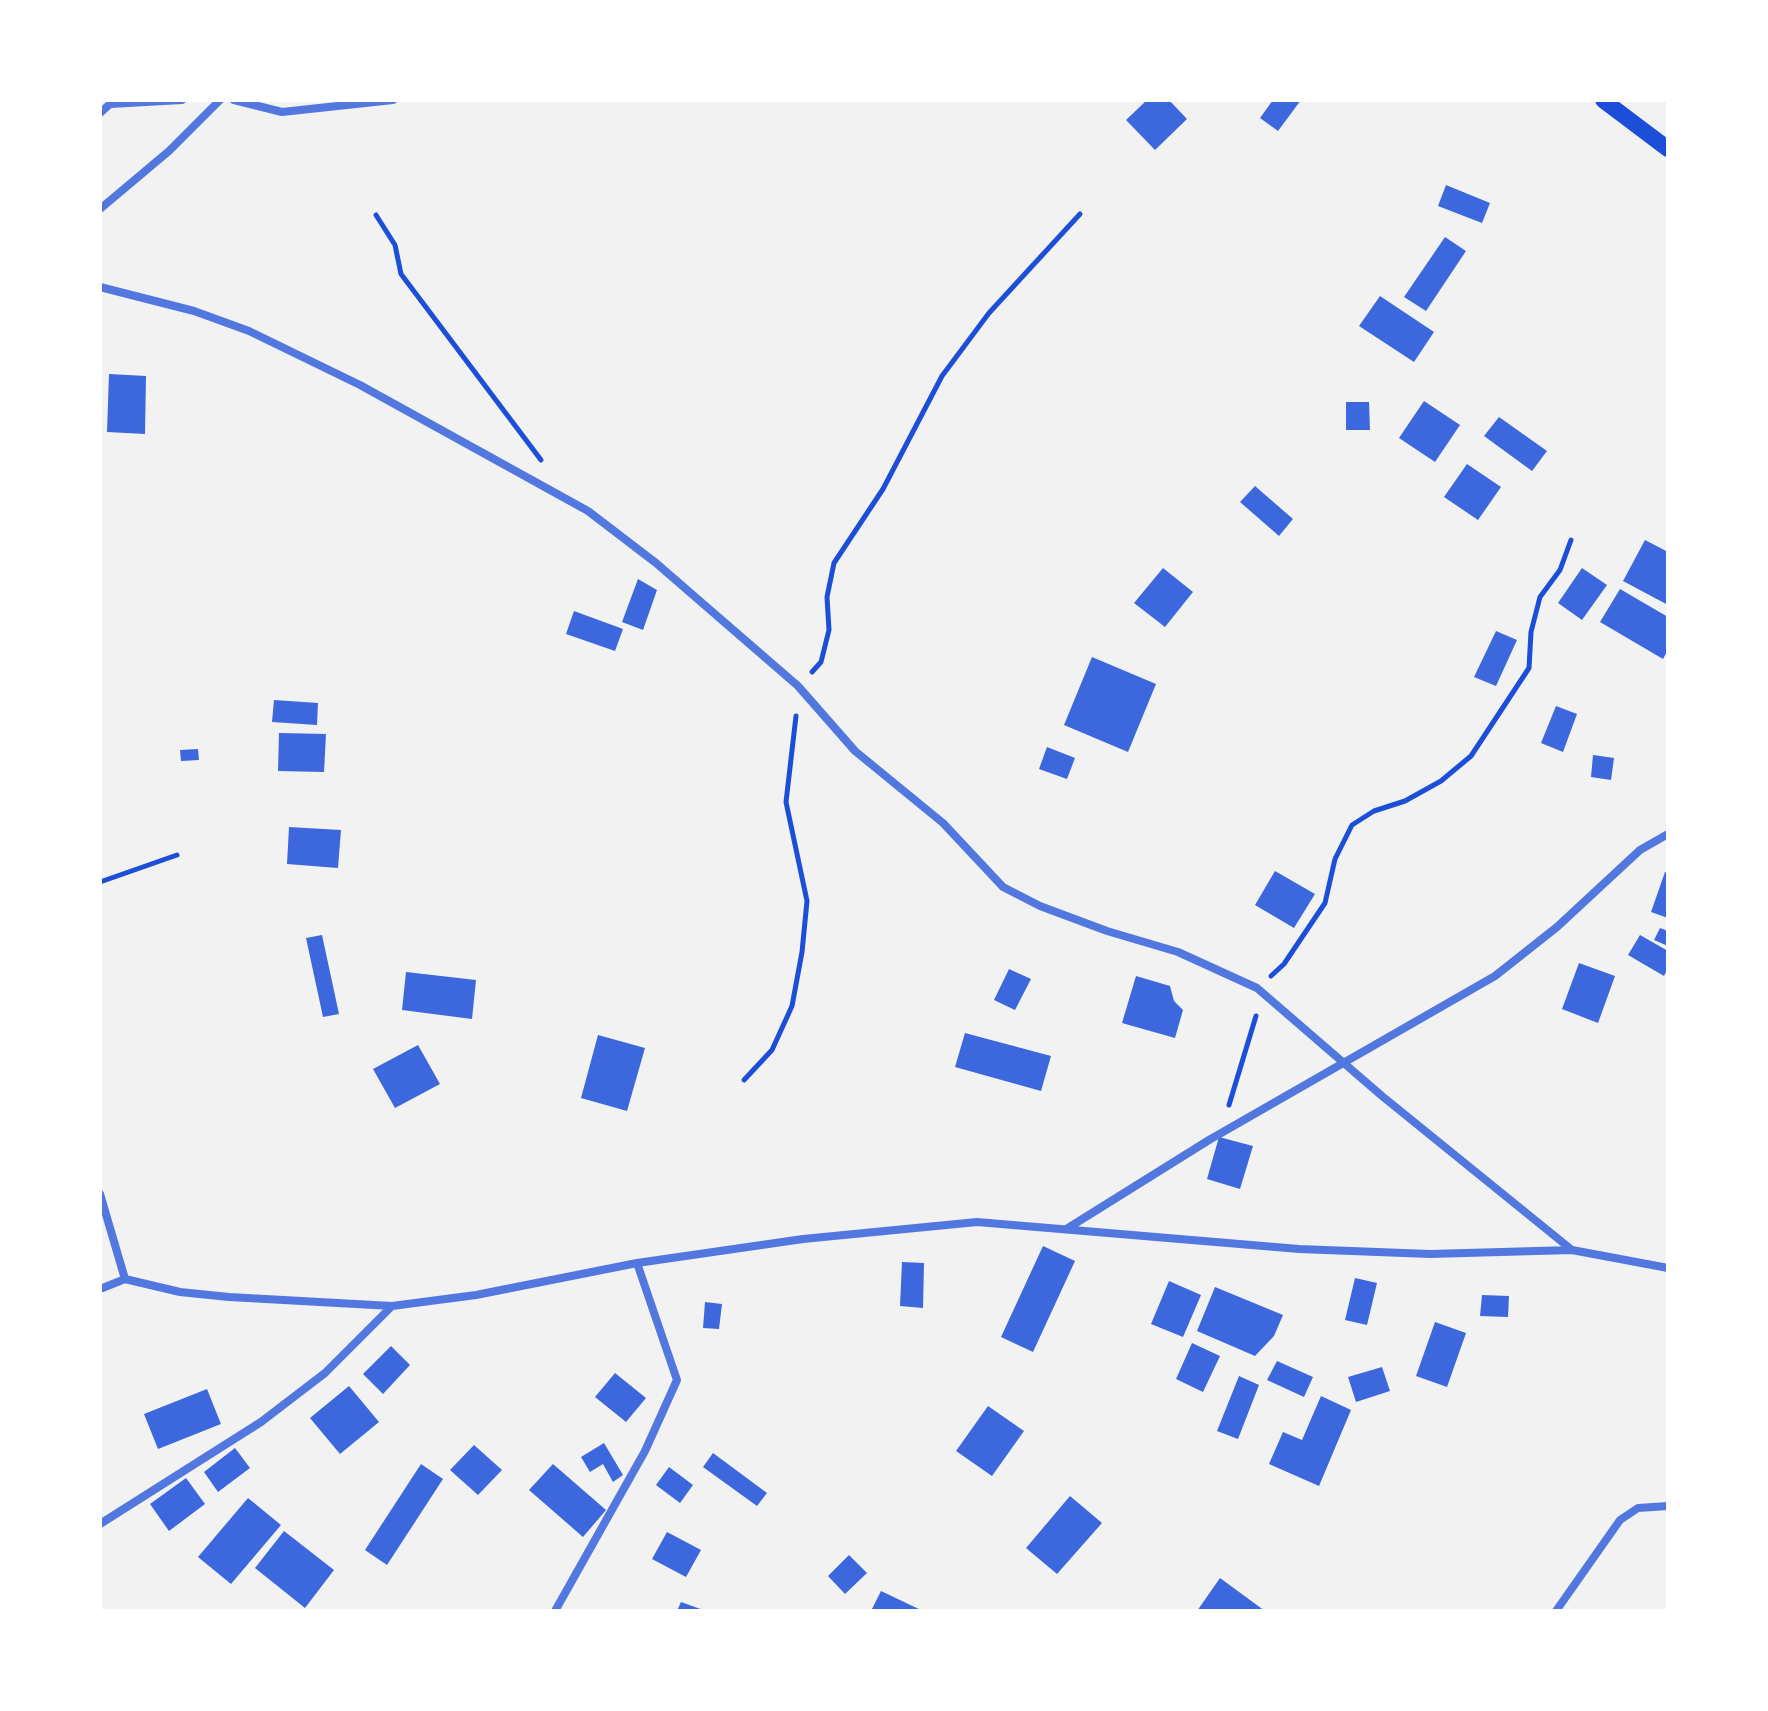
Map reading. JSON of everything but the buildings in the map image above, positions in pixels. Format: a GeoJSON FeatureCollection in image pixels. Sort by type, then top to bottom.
{"type":"FeatureCollection","features":[{"type":"Feature","properties":{"kind":"main road"},"geometry":{"type":"LineString","coordinates":[[1603,100],[1668,149]]}},
{"type":"Feature","properties":{"kind":"street"},"geometry":{"type":"LineString","coordinates":[[100,113],[110,102],[182,100]]}},
{"type":"Feature","properties":{"kind":"street"},"geometry":{"type":"LineString","coordinates":[[100,209],[169,151],[220,100]]}},
{"type":"Feature","properties":{"kind":"street"},"geometry":{"type":"LineString","coordinates":[[234,100],[282,112],[393,100]]}},
{"type":"Feature","properties":{"kind":"street"},"geometry":{"type":"LineString","coordinates":[[100,287],[194,311],[249,331],[515,469],[599,520],[656,563],[798,686],[855,751],[943,823],[1003,887],[1040,906],[1107,931],[1178,952],[1257,988],[1572,1250]]}},
{"type":"Feature","properties":{"kind":"street"},"geometry":{"type":"LineString","coordinates":[[1067,1228],[1209,1140],[1495,976],[1557,927],[1640,850],[1668,834]]}},
{"type":"Feature","properties":{"kind":"street"},"geometry":{"type":"LineString","coordinates":[[100,1194],[125,1279]]}},
{"type":"Feature","properties":{"kind":"street"},"geometry":{"type":"LineString","coordinates":[[100,1289],[125,1279],[180,1292],[229,1297],[392,1306],[476,1295],[637,1263],[803,1239],[977,1222],[1299,1249],[1430,1254],[1572,1250],[1668,1268]]}},
{"type":"Feature","properties":{"kind":"street"},"geometry":{"type":"LineString","coordinates":[[555,1611],[645,1451],[677,1380],[637,1263]]}},
{"type":"Feature","properties":{"kind":"street"},"geometry":{"type":"LineString","coordinates":[[100,1524],[261,1422],[325,1373],[392,1306]]}},
{"type":"Feature","properties":{"kind":"street"},"geometry":{"type":"LineString","coordinates":[[1556,1611],[1620,1520],[1638,1508],[1668,1506]]}},
{"type":"Feature","properties":{"kind":"path"},"geometry":{"type":"LineString","coordinates":[[744,1080],[772,1050],[792,1006],[802,952],[807,901],[786,802],[798,686],[821,662],[829,630],[827,597],[834,563],[883,489],[942,376],[989,313],[1080,214]]}},
{"type":"Feature","properties":{"kind":"path"},"geometry":{"type":"LineString","coordinates":[[376,215],[395,245],[401,274],[446,338],[551,470]]}},
{"type":"Feature","properties":{"kind":"path"},"geometry":{"type":"LineString","coordinates":[[1209,1140],[1221,1127],[1244,1061],[1256,1021],[1257,988],[1284,964],[1325,903],[1335,859],[1352,825],[1374,811],[1405,801],[1441,781],[1471,756],[1529,668],[1531,632],[1540,597],[1560,570],[1571,540]]}},
{"type":"Feature","properties":{"kind":"path"},"geometry":{"type":"LineString","coordinates":[[100,882],[177,855]]}}]}
